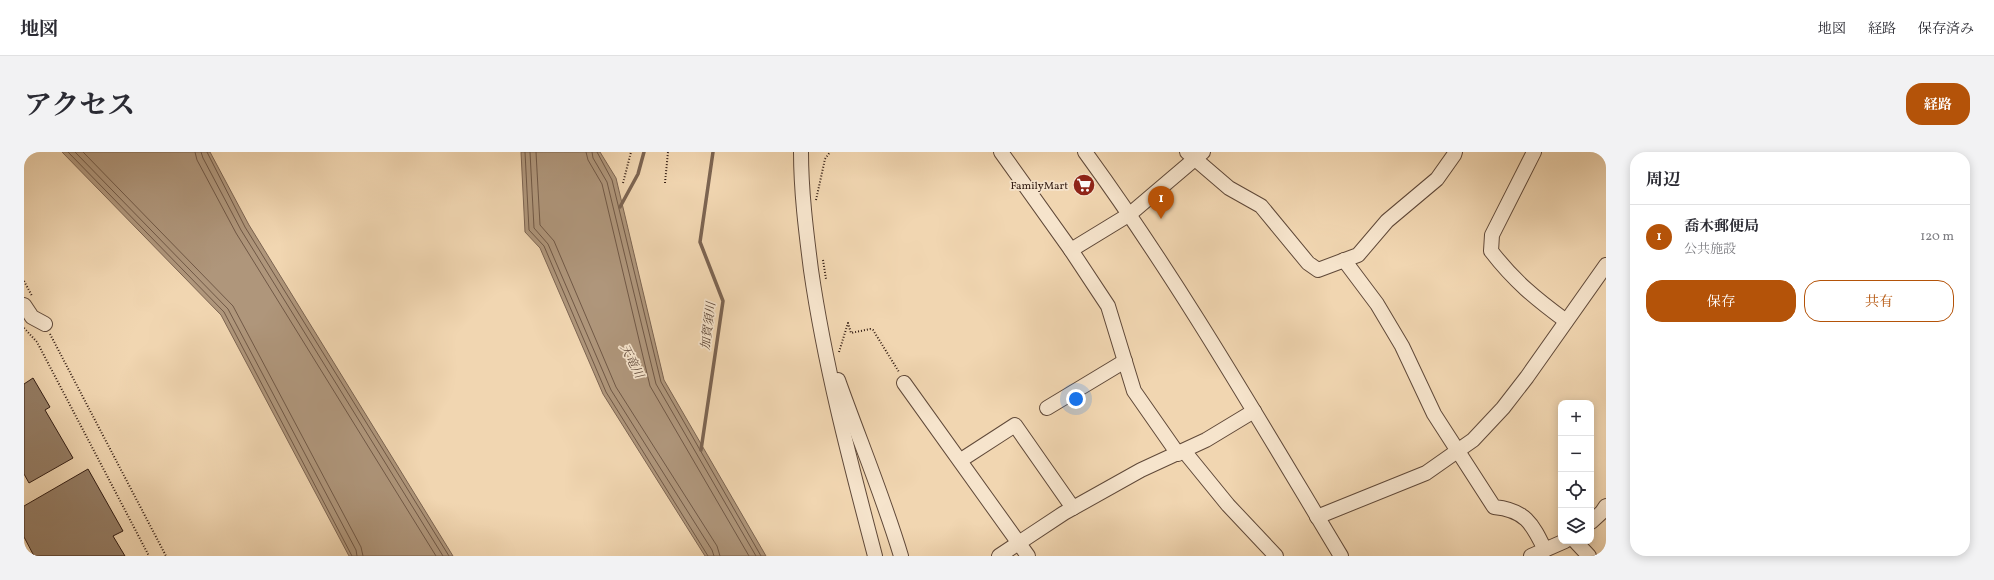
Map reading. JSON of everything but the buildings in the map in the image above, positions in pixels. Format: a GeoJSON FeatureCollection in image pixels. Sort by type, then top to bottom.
{"type":"FeatureCollection","features":[{"type":"Feature","properties":{"kind":"street"},"geometry":{"type":"LineString","coordinates":[[802,152],[808,245],[827,363],[847,452],[875,556]]}},
{"type":"Feature","properties":{"kind":"street"},"geometry":{"type":"LineString","coordinates":[[1000,152],[1071,250],[1108,306],[1134,391],[1181,452],[1276,556]]}},
{"type":"Feature","properties":{"kind":"street"},"geometry":{"type":"LineString","coordinates":[[1085,152],[1130,214],[1254,411],[1341,556]]}},
{"type":"Feature","properties":{"kind":"street"},"geometry":{"type":"LineString","coordinates":[[1071,250],[1130,214],[1196,154],[1229,188],[1261,206],[1308,263],[1318,270],[1358,255],[1387,221],[1437,180],[1454,155],[1454,152]]}},
{"type":"Feature","properties":{"kind":"street"},"geometry":{"type":"LineString","coordinates":[[1534,152],[1492,235],[1491,251],[1507,271],[1532,296],[1566,321]]}},
{"type":"Feature","properties":{"kind":"street"},"geometry":{"type":"LineString","coordinates":[[1344,260],[1378,304],[1402,346],[1434,414],[1459,450],[1494,507],[1510,509],[1524,516],[1539,536],[1546,550]]}},
{"type":"Feature","properties":{"kind":"street"},"geometry":{"type":"LineString","coordinates":[[1318,517],[1426,473],[1473,440],[1503,408],[1528,377],[1606,265]]}},
{"type":"Feature","properties":{"kind":"street"},"geometry":{"type":"LineString","coordinates":[[29,302],[32,317],[45,324]]}},
{"type":"Feature","properties":{"kind":"street"},"geometry":{"type":"LineString","coordinates":[[1047,408],[1125,361]]}},
{"type":"Feature","properties":{"kind":"street"},"geometry":{"type":"LineString","coordinates":[[827,363],[837,375],[859,440],[889,518],[901,556]]}},
{"type":"Feature","properties":{"kind":"street"},"geometry":{"type":"LineString","coordinates":[[904,383],[961,460],[1028,556]]}},
{"type":"Feature","properties":{"kind":"street"},"geometry":{"type":"LineString","coordinates":[[999,556],[1073,508],[1142,470],[1206,440],[1254,411]]}},
{"type":"Feature","properties":{"kind":"street"},"geometry":{"type":"LineString","coordinates":[[961,460],[1015,425],[1073,508]]}},
{"type":"Feature","properties":{"kind":"street"},"geometry":{"type":"LineString","coordinates":[[1594,519],[1606,506]]}},
{"type":"Feature","properties":{"kind":"street"},"geometry":{"type":"LineString","coordinates":[[1531,556],[1559,544]]}},
{"type":"Feature","properties":{"kind":"street"},"geometry":{"type":"LineString","coordinates":[[1578,544],[1589,556]]}},
{"type":"Feature","properties":{"kind":"path"},"geometry":{"type":"LineString","coordinates":[[623,183],[631,152]]}},
{"type":"Feature","properties":{"kind":"path"},"geometry":{"type":"LineString","coordinates":[[665,183],[668,152]]}},
{"type":"Feature","properties":{"kind":"path"},"geometry":{"type":"LineString","coordinates":[[817,207],[816,200],[825,159],[830,152]]}},
{"type":"Feature","properties":{"kind":"path"},"geometry":{"type":"LineString","coordinates":[[823,258],[827,281]]}},
{"type":"Feature","properties":{"kind":"path"},"geometry":{"type":"LineString","coordinates":[[24,281],[29,302]]}},
{"type":"Feature","properties":{"kind":"path"},"geometry":{"type":"LineString","coordinates":[[837,346],[839,354],[848,323],[851,333],[870,329],[873,330],[901,375],[904,383]]}},
{"type":"Feature","properties":{"kind":"path"},"geometry":{"type":"LineString","coordinates":[[45,324],[166,556]]}},
{"type":"Feature","properties":{"kind":"path"},"geometry":{"type":"LineString","coordinates":[[24,328],[36,342],[149,556]]}},
{"type":"Feature","properties":{"kind":"water"},"geometry":{"type":"Polygon","coordinates":[[[62,152],[210,152],[249,225],[453,556],[349,556],[221,315],[62,152]]]}},
{"type":"Feature","properties":{"kind":"water","name":"天竜川"},"geometry":{"type":"Polygon","coordinates":[[[521,152],[600,152],[616,178],[664,380],[766,556],[705,556],[603,394],[540,248],[525,232],[521,152]]]}},
{"type":"Feature","properties":{"kind":"waterway"},"geometry":{"type":"LineString","coordinates":[[620,207],[638,174],[644,152]]}},
{"type":"Feature","properties":{"kind":"waterway","name":"加賀須川"},"geometry":{"type":"LineString","coordinates":[[701,450],[723,301],[700,242],[713,152]]}},
{"type":"Feature","properties":{"kind":"place","name":"FamilyMart"},"geometry":{"type":"Point","coordinates":[1084,185]}},
{"type":"Feature","properties":{"kind":"place","name":"喬木郵便局"},"geometry":{"type":"Point","coordinates":[1161,219]}}]}
